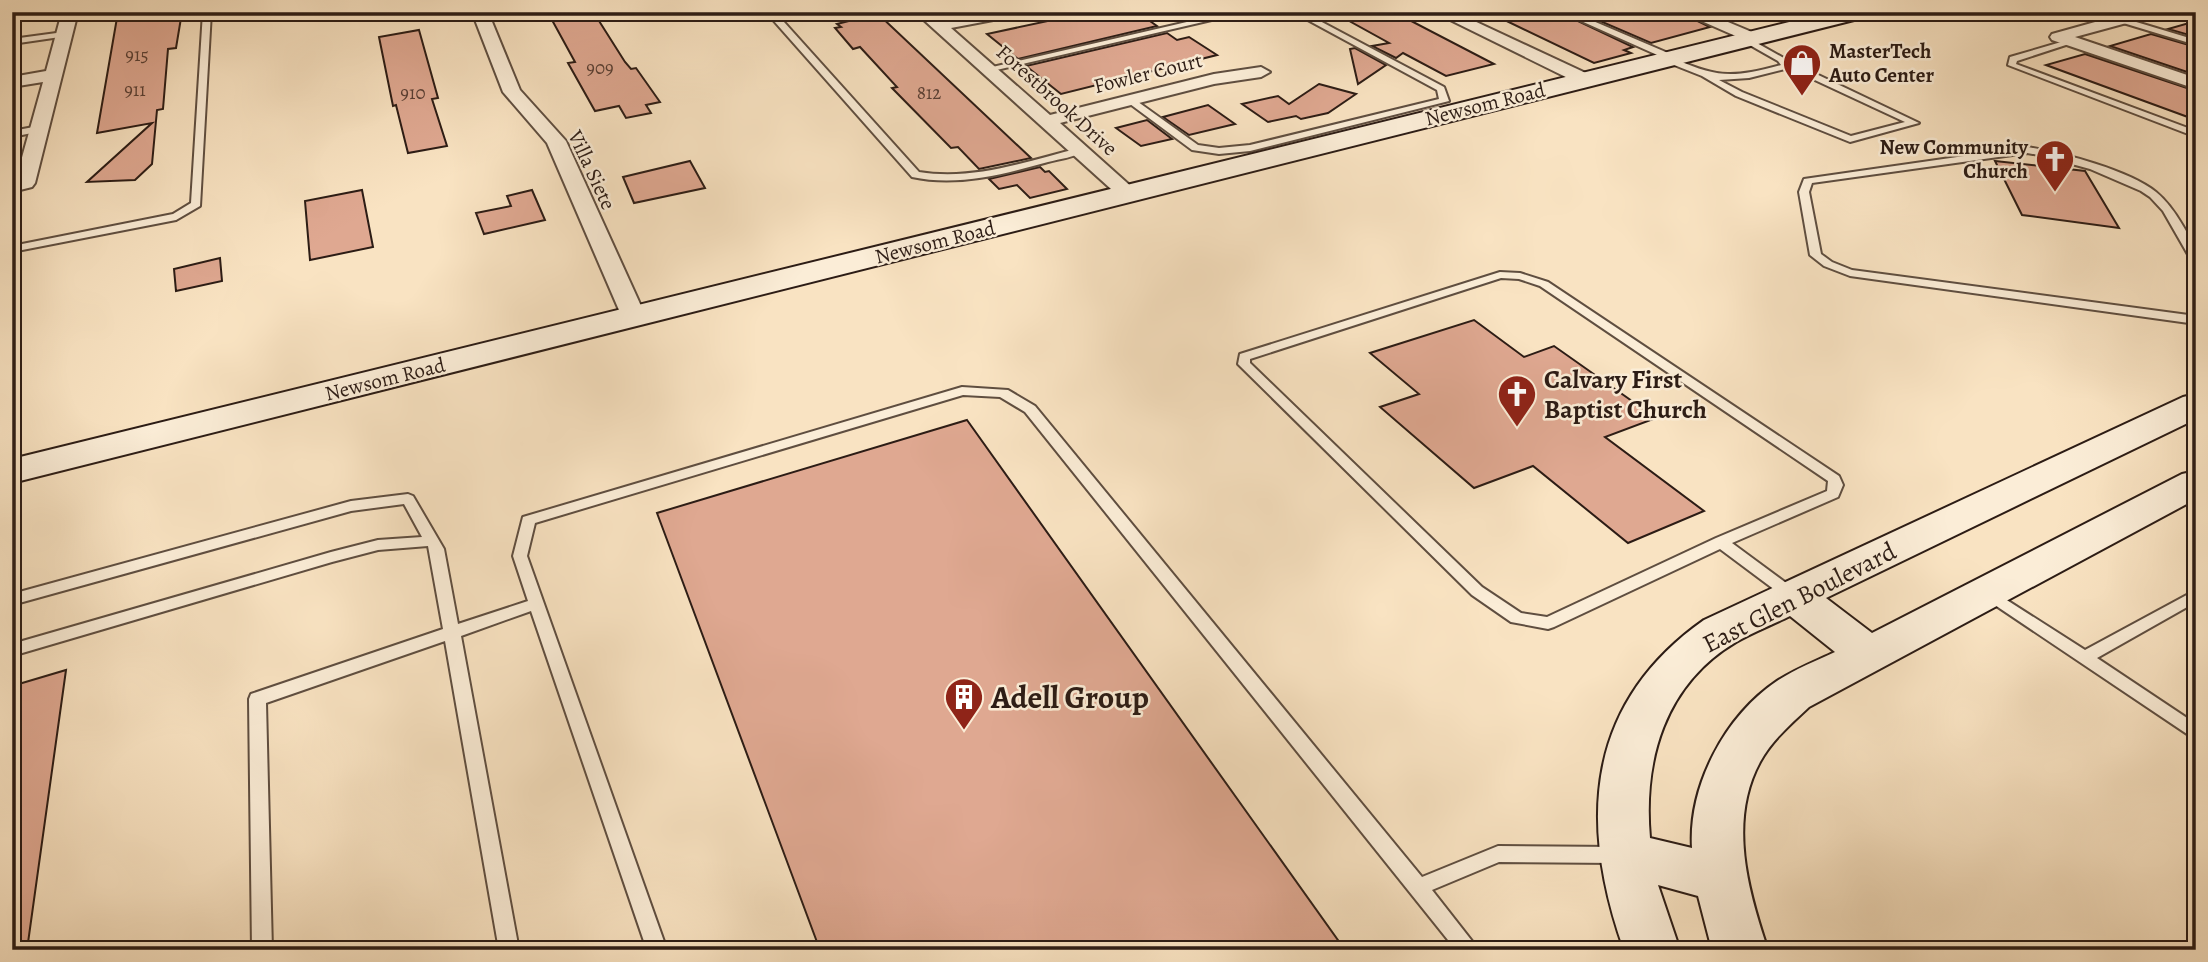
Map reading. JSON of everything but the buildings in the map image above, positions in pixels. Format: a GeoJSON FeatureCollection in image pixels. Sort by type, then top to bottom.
{"type":"FeatureCollection","features":[{"type":"Feature","properties":{"kind":"street"},"geometry":{"type":"LineString","coordinates":[[19,185],[39,130],[70,12]]}},
{"type":"Feature","properties":{"kind":"street","name":"Villa Siete"},"geometry":{"type":"LineString","coordinates":[[480,12],[513,95],[556,141],[634,317]]}},
{"type":"Feature","properties":{"kind":"street","name":"Forestbrook Drive"},"geometry":{"type":"LineString","coordinates":[[923,12],[1128,194]]}},
{"type":"Feature","properties":{"kind":"street"},"geometry":{"type":"LineString","coordinates":[[939,26],[1009,12]]}},
{"type":"Feature","properties":{"kind":"street"},"geometry":{"type":"LineString","coordinates":[[1441,12],[1584,79]]}},
{"type":"Feature","properties":{"kind":"street"},"geometry":{"type":"LineString","coordinates":[[1689,12],[1749,39]]}},
{"type":"Feature","properties":{"kind":"street","name":"Newsom Road"},"geometry":{"type":"LineString","coordinates":[[12,471],[1858,12]]}},
{"type":"Feature","properties":{"kind":"street"},"geometry":{"type":"LineString","coordinates":[[2150,12],[2058,37],[2196,85]]}},
{"type":"Feature","properties":{"kind":"street","name":"Fowler Court"},"geometry":{"type":"LineString","coordinates":[[1047,121],[1214,79],[1261,72]]}},
{"type":"Feature","properties":{"kind":"street"},"geometry":{"type":"LineString","coordinates":[[12,82],[53,75]]}},
{"type":"Feature","properties":{"kind":"street","name":"East Glen Boulevard"},"geometry":{"type":"LineString","coordinates":[[1652,950],[1635,898],[1626,855],[1623,817],[1625,780],[1631,748],[1642,719],[1656,692],[1674,669],[1712,637],[1793,596],[2196,405]]}},
{"type":"Feature","properties":{"kind":"street"},"geometry":{"type":"LineString","coordinates":[[1740,950],[1720,878],[1717,841],[1719,809],[1737,754],[1752,731],[1793,694],[2196,483]]}},
{"type":"Feature","properties":{"kind":"street"},"geometry":{"type":"LineString","coordinates":[[1793,596],[1869,654]]}},
{"type":"Feature","properties":{"kind":"street"},"geometry":{"type":"LineString","coordinates":[[1626,855],[1720,878]]}},
{"type":"Feature","properties":{"kind":"lane"},"geometry":{"type":"LineString","coordinates":[[12,249],[176,217],[195,204],[207,12]]}},
{"type":"Feature","properties":{"kind":"lane"},"geometry":{"type":"LineString","coordinates":[[770,12],[916,175],[937,180],[968,177],[1080,151]]}},
{"type":"Feature","properties":{"kind":"lane"},"geometry":{"type":"LineString","coordinates":[[988,69],[1242,12]]}},
{"type":"Feature","properties":{"kind":"lane"},"geometry":{"type":"LineString","coordinates":[[1130,101],[1195,148],[1219,151],[1250,148],[1444,101],[1441,89],[1297,12]]}},
{"type":"Feature","properties":{"kind":"lane"},"geometry":{"type":"LineString","coordinates":[[1566,12],[1670,58],[1740,94],[1850,139],[1914,123],[1786,63],[1749,39]]}},
{"type":"Feature","properties":{"kind":"lane"},"geometry":{"type":"LineString","coordinates":[[2123,20],[2196,43]]}},
{"type":"Feature","properties":{"kind":"lane"},"geometry":{"type":"LineString","coordinates":[[12,42],[64,34]]}},
{"type":"Feature","properties":{"kind":"lane"},"geometry":{"type":"LineString","coordinates":[[2071,42],[2013,59],[2012,65],[2196,134]]}},
{"type":"Feature","properties":{"kind":"lane"},"geometry":{"type":"LineString","coordinates":[[1706,77],[1731,80],[1784,67],[1786,63]]}},
{"type":"Feature","properties":{"kind":"lane"},"geometry":{"type":"LineString","coordinates":[[12,134],[39,130]]}},
{"type":"Feature","properties":{"kind":"lane"},"geometry":{"type":"LineString","coordinates":[[2196,258],[2166,207],[2151,192],[2047,151],[2027,150],[1808,181],[1804,192],[1816,255],[1828,264],[1850,273],[2196,320]]}},
{"type":"Feature","properties":{"kind":"lane"},"geometry":{"type":"LineString","coordinates":[[1500,275],[1520,276],[1544,284],[1834,480],[1836,485],[1833,494],[1721,542],[1548,623],[1517,618],[1477,591],[1254,375],[1244,364],[1244,357],[1500,275]]}},
{"type":"Feature","properties":{"kind":"lane"},"geometry":{"type":"LineString","coordinates":[[657,950],[520,556],[528,520],[962,391],[1003,393],[1030,410],[1469,950]]}},
{"type":"Feature","properties":{"kind":"lane"},"geometry":{"type":"LineString","coordinates":[[12,600],[351,506],[408,499],[437,550],[509,950]]}},
{"type":"Feature","properties":{"kind":"lane"},"geometry":{"type":"LineString","coordinates":[[12,650],[331,557],[378,545],[432,541]]}},
{"type":"Feature","properties":{"kind":"lane"},"geometry":{"type":"LineString","coordinates":[[1721,542],[1793,596]]}},
{"type":"Feature","properties":{"kind":"lane"},"geometry":{"type":"LineString","coordinates":[[1987,593],[2196,733]]}},
{"type":"Feature","properties":{"kind":"lane"},"geometry":{"type":"LineString","coordinates":[[2084,658],[2196,595]]}},
{"type":"Feature","properties":{"kind":"lane"},"geometry":{"type":"LineString","coordinates":[[261,950],[257,699],[452,635],[536,604]]}},
{"type":"Feature","properties":{"kind":"lane"},"geometry":{"type":"LineString","coordinates":[[1419,887],[1498,854],[1626,855]]}},
{"type":"Feature","properties":{"kind":"place","name":"MasterTech Auto Center"},"geometry":{"type":"Point","coordinates":[1802,97]}},
{"type":"Feature","properties":{"kind":"place","name":"New Community Church"},"geometry":{"type":"Point","coordinates":[2055,193]}},
{"type":"Feature","properties":{"kind":"place","name":"Calvary First Baptist Church"},"geometry":{"type":"Point","coordinates":[1517,428]}},
{"type":"Feature","properties":{"kind":"place","name":"Adell Group"},"geometry":{"type":"Point","coordinates":[964,731]}}]}
